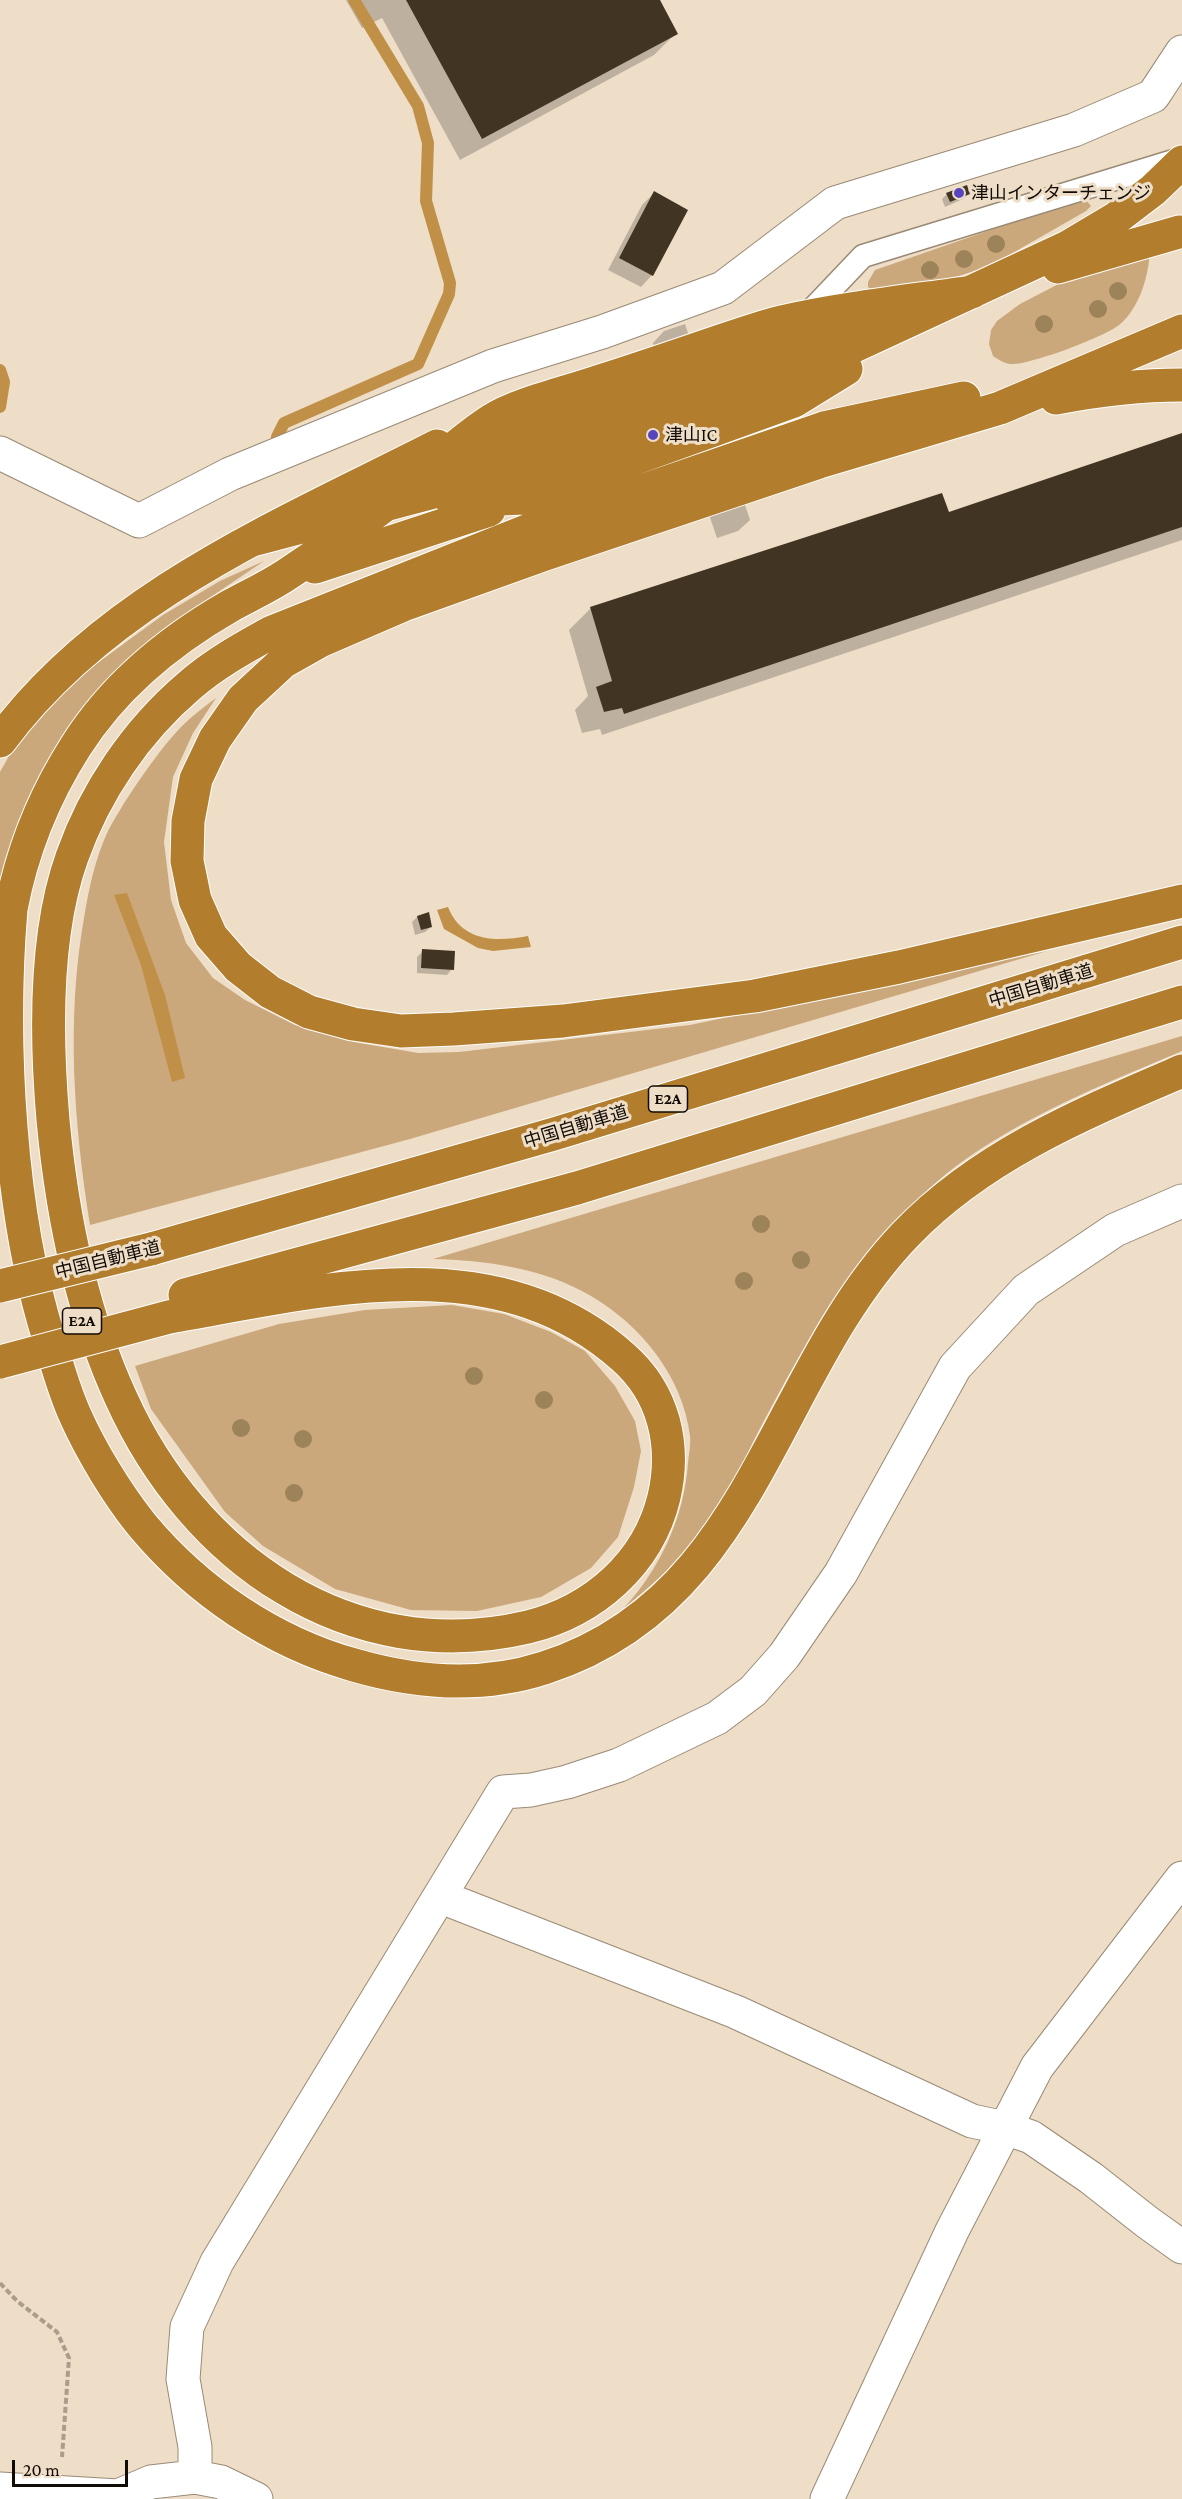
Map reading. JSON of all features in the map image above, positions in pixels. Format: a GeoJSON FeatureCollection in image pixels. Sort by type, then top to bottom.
{"type":"FeatureCollection","features":[{"type":"Feature","properties":{"kind":"highway"},"geometry":{"type":"LineString","coordinates":[[252,540],[513,471],[785,378],[1068,246],[1115,219],[1153,190],[1182,160]]}},
{"type":"Feature","properties":{"kind":"highway"},"geometry":{"type":"LineString","coordinates":[[387,503],[504,444],[780,350],[1180,231]]}},
{"type":"Feature","properties":{"kind":"highway"},"geometry":{"type":"LineString","coordinates":[[0,1362],[166,1309],[372,1284],[436,1284],[491,1291],[533,1303],[575,1321],[611,1346],[640,1371],[659,1403],[669,1438],[669,1475],[661,1510],[643,1548],[616,1581],[588,1602],[547,1622],[502,1633],[447,1637],[397,1633],[338,1616],[300,1599],[259,1572],[216,1536],[182,1496],[149,1450],[122,1401],[100,1347],[84,1294],[67,1224],[49,1073],[50,985],[58,916],[71,860],[94,807],[121,760],[155,717],[192,683],[232,654],[272,632],[530,513],[794,401],[955,319],[1180,231]]}},
{"type":"Feature","properties":{"kind":"highway"},"geometry":{"type":"LineString","coordinates":[[0,741],[50,683],[95,643],[147,603],[252,540],[496,416],[774,323],[972,292]]}},
{"type":"Feature","properties":{"kind":"highway"},"geometry":{"type":"LineString","coordinates":[[794,401],[972,292]]}},
{"type":"Feature","properties":{"kind":"highway"},"geometry":{"type":"LineString","coordinates":[[1182,331],[1000,408],[819,462],[403,605],[322,640],[283,662],[243,699],[215,739],[196,779],[188,821],[187,861],[195,900],[211,936],[238,967],[270,992],[309,1012],[353,1024],[401,1030],[454,1029],[586,1018],[755,996],[899,967],[1182,901]]}},
{"type":"Feature","properties":{"kind":"highway"},"geometry":{"type":"LineString","coordinates":[[282,578],[530,513],[824,428],[954,401],[1145,346]]}},
{"type":"Feature","properties":{"kind":"highway"},"geometry":{"type":"LineString","coordinates":[[824,428],[1000,408],[1088,392],[1151,385],[1182,385]]}},
{"type":"Feature","properties":{"kind":"highway"},"geometry":{"type":"LineString","coordinates":[[496,416],[387,503],[282,578],[230,606],[166,648],[144,667],[110,700],[80,739],[57,778],[35,825],[21,868],[10,914],[3,966],[0,1027],[8,1152],[34,1293],[76,1418],[110,1478],[140,1523],[182,1567],[227,1603],[277,1636],[327,1658],[383,1674],[438,1681],[487,1681],[548,1667],[580,1655],[620,1633],[660,1602],[696,1567],[724,1529],[752,1484],[831,1336],[864,1283],[907,1233],[951,1193],[1006,1156],[1074,1117],[1182,1071]]}},
{"type":"Feature","properties":{"kind":"highway"},"geometry":{"type":"LineString","coordinates":[[387,503],[530,513]]}},
{"type":"Feature","properties":{"kind":"highway"},"geometry":{"type":"LineString","coordinates":[[272,632],[403,605],[530,513]]}},
{"type":"Feature","properties":{"kind":"highway","name":"中国自動車道"},"geometry":{"type":"LineString","coordinates":[[0,1286],[151,1249],[587,1124],[1182,942]]}},
{"type":"Feature","properties":{"kind":"highway","name":"E2A"},"geometry":{"type":"LineString","coordinates":[[0,1341],[166,1309],[588,1184],[1182,1002]]}},
{"type":"Feature","properties":{"kind":"street"},"geometry":{"type":"LineString","coordinates":[[0,453],[139,521],[230,474],[493,366],[602,332],[723,288],[835,203],[1074,130],[1153,96],[1182,52]]}},
{"type":"Feature","properties":{"kind":"street"},"geometry":{"type":"LineString","coordinates":[[195,2477],[195,2447],[183,2379],[187,2328],[217,2262],[503,1792],[531,1790],[567,1782],[619,1765],[717,1718],[753,1691],[784,1656],[841,1573],[955,1368],[1026,1290],[1115,1230],[1182,1201]]}},
{"type":"Feature","properties":{"kind":"street"},"geometry":{"type":"LineString","coordinates":[[827,2499],[952,2231],[1037,2067],[1182,1878]]}},
{"type":"Feature","properties":{"kind":"street"},"geometry":{"type":"LineString","coordinates":[[441,1897],[736,2012],[972,2121],[1005,2128],[1031,2137],[1091,2178],[1182,2247]]}},
{"type":"Feature","properties":{"kind":"street"},"geometry":{"type":"LineString","coordinates":[[0,2489],[117,2498],[151,2482],[195,2477],[220,2482],[256,2499]]}},
{"type":"Feature","properties":{"kind":"lane"},"geometry":{"type":"LineString","coordinates":[[780,350],[804,318],[863,256],[1182,160]]}},
{"type":"Feature","properties":{"kind":"path"},"geometry":{"type":"LineString","coordinates":[[0,2283],[17,2301],[57,2332],[69,2358],[58,2494]]}},
{"type":"Feature","properties":{"kind":"shaded area"},"geometry":{"type":"Polygon","coordinates":[[[1086,200],[1091,206],[1086,211],[990,266],[946,280],[873,292],[868,287],[868,282],[875,270],[1071,202],[1086,200]]]}},
{"type":"Feature","properties":{"kind":"shaded area"},"geometry":{"type":"Polygon","coordinates":[[[1150,249],[1148,269],[1138,300],[1133,310],[1119,325],[1083,343],[1033,360],[1010,364],[993,356],[989,344],[991,330],[997,321],[1020,304],[1124,250],[1150,249]]]}},
{"type":"Feature","properties":{"kind":"shaded area"},"geometry":{"type":"Polygon","coordinates":[[[264,561],[168,626],[106,682],[0,895],[0,772],[14,747],[77,678],[163,615],[220,581],[264,561]]]}},
{"type":"Feature","properties":{"kind":"shaded area"},"geometry":{"type":"Polygon","coordinates":[[[216,698],[193,733],[173,777],[164,842],[171,900],[186,943],[213,978],[245,1000],[295,1025],[354,1042],[418,1053],[459,1052],[690,1025],[1047,951],[410,1139],[90,1225],[76,1110],[74,1033],[78,956],[90,885],[99,852],[108,831],[132,792],[181,727],[216,698]]]}},
{"type":"Feature","properties":{"kind":"shaded area"},"geometry":{"type":"Polygon","coordinates":[[[127,893],[165,995],[185,1078],[172,1082],[141,965],[114,895],[127,893]]]}},
{"type":"Feature","properties":{"kind":"shaded area"},"geometry":{"type":"Polygon","coordinates":[[[448,907],[454,919],[471,933],[492,939],[528,936],[531,947],[493,951],[478,948],[444,929],[437,910],[448,907]]]}},
{"type":"Feature","properties":{"kind":"shaded area"},"geometry":{"type":"Polygon","coordinates":[[[1182,1036],[1182,1051],[1078,1096],[1028,1121],[979,1150],[936,1183],[895,1222],[859,1265],[828,1310],[788,1376],[734,1484],[715,1514],[679,1558],[623,1609],[648,1577],[668,1542],[686,1483],[690,1436],[679,1393],[669,1373],[657,1355],[627,1322],[573,1286],[514,1267],[473,1261],[433,1259],[1182,1036]]]}},
{"type":"Feature","properties":{"kind":"shaded area"},"geometry":{"type":"Polygon","coordinates":[[[452,1305],[504,1314],[551,1332],[585,1351],[615,1386],[635,1421],[641,1451],[634,1487],[618,1537],[591,1568],[541,1597],[477,1611],[411,1610],[335,1589],[263,1546],[225,1512],[151,1409],[135,1366],[279,1324],[365,1310],[452,1305]]]}},
{"type":"Feature","properties":{"kind":"building"},"geometry":{"type":"Polygon","coordinates":[[[406,0],[660,0],[678,34],[482,139],[406,0]]]}},
{"type":"Feature","properties":{"kind":"building"},"geometry":{"type":"Polygon","coordinates":[[[967,185],[970,194],[950,202],[946,193],[967,185]]]}},
{"type":"Feature","properties":{"kind":"building"},"geometry":{"type":"Polygon","coordinates":[[[654,191],[688,210],[653,276],[619,258],[654,191]]]}},
{"type":"Feature","properties":{"kind":"building"},"geometry":{"type":"Polygon","coordinates":[[[1182,433],[1182,527],[624,714],[622,708],[604,712],[596,687],[612,681],[590,607],[942,493],[949,512],[1182,433]]]}},
{"type":"Feature","properties":{"kind":"building"},"geometry":{"type":"Polygon","coordinates":[[[429,912],[432,927],[421,930],[417,916],[429,912]]]}},
{"type":"Feature","properties":{"kind":"building"},"geometry":{"type":"Polygon","coordinates":[[[422,949],[455,951],[454,970],[421,968],[422,949]]]}},
{"type":"Feature","properties":{"kind":"waterway"},"geometry":{"type":"LineString","coordinates":[[277,437],[284,423],[418,364],[449,294],[450,283],[426,201],[428,143],[418,106],[354,0]]}},
{"type":"Feature","properties":{"kind":"waterway"},"geometry":{"type":"LineString","coordinates":[[0,370],[4,382],[0,407]]}},
{"type":"Feature","properties":{"kind":"place","name":"津山インターチェンジ"},"geometry":{"type":"Point","coordinates":[959,193]}},
{"type":"Feature","properties":{"kind":"place","name":"津山IC"},"geometry":{"type":"Point","coordinates":[653,435]}}]}
